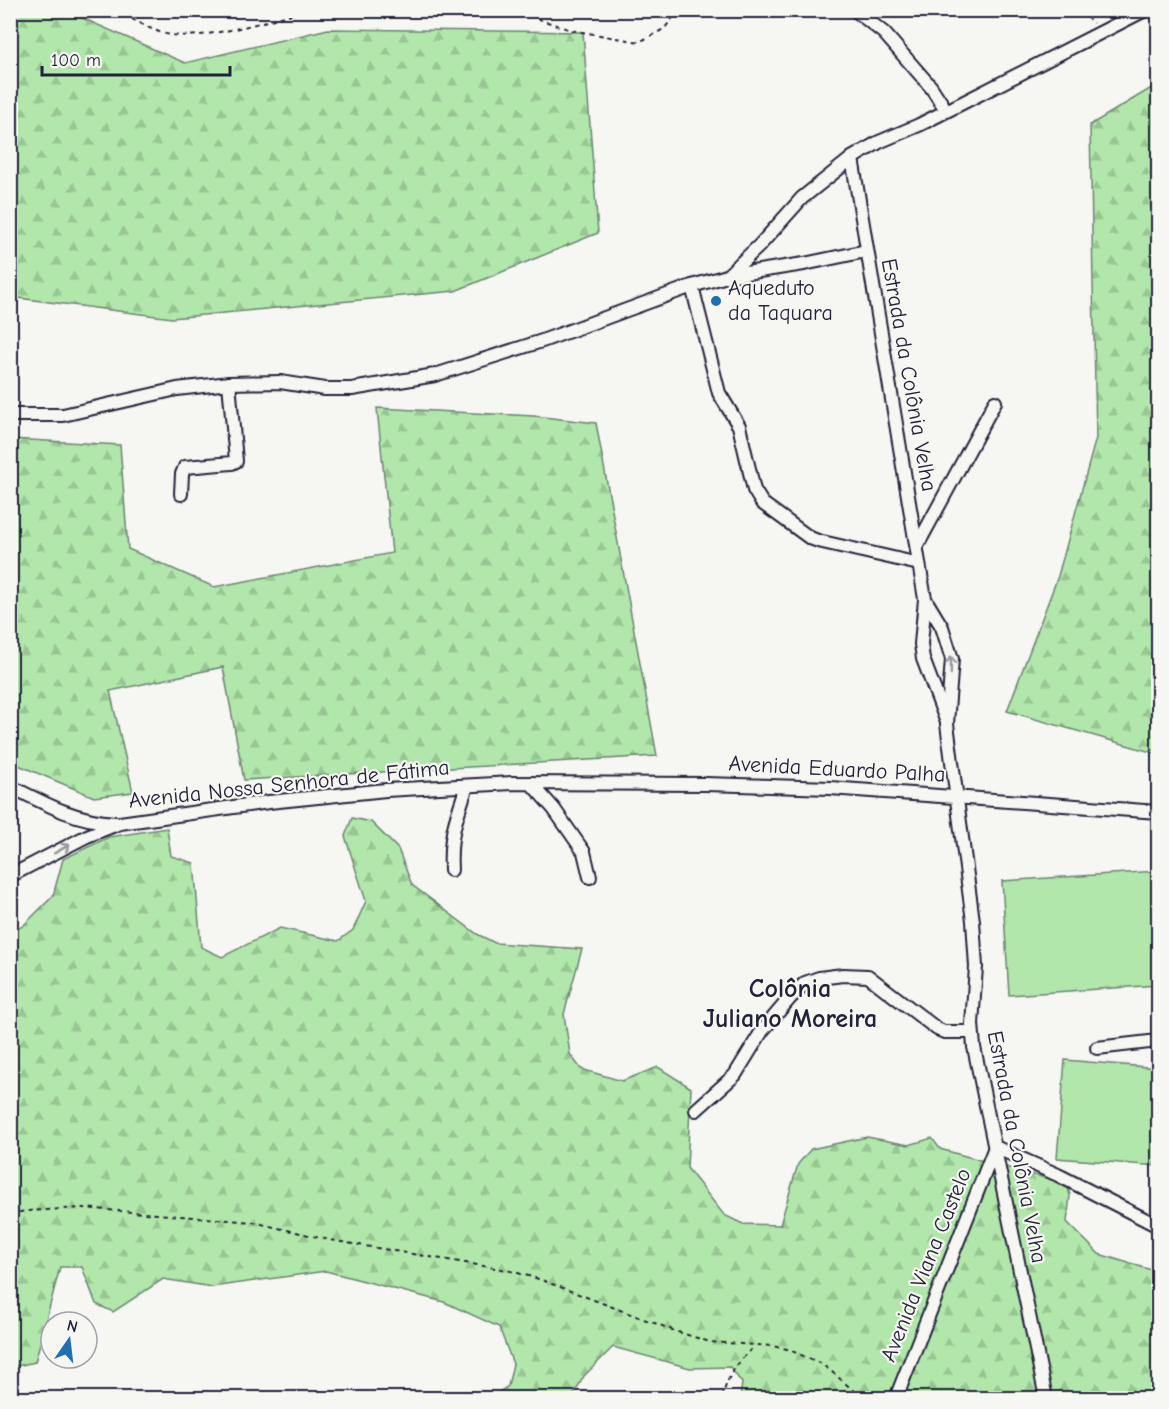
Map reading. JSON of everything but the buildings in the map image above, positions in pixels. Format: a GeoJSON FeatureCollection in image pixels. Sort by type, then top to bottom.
{"type":"FeatureCollection","features":[{"type":"Feature","properties":{"kind":"street"},"geometry":{"type":"LineString","coordinates":[[855,10],[884,33],[931,87],[945,110]]}},
{"type":"Feature","properties":{"kind":"street"},"geometry":{"type":"LineString","coordinates":[[727,276],[759,246],[802,198],[852,158],[879,142],[920,124],[1145,10]]}},
{"type":"Feature","properties":{"kind":"street","name":"Estrada da Colônia Velha"},"geometry":{"type":"LineString","coordinates":[[852,158],[925,599],[921,644],[923,659],[947,724]]}},
{"type":"Feature","properties":{"kind":"street"},"geometry":{"type":"LineString","coordinates":[[10,415],[63,415],[177,389],[229,383],[280,382],[325,389],[352,389],[435,375],[542,341],[692,286],[727,276],[804,264],[866,251]]}},
{"type":"Feature","properties":{"kind":"street"},"geometry":{"type":"LineString","coordinates":[[692,286],[719,393],[739,426],[757,497],[810,538],[919,564]]}},
{"type":"Feature","properties":{"kind":"street"},"geometry":{"type":"LineString","coordinates":[[181,494],[182,474],[185,467],[236,461],[229,383]]}},
{"type":"Feature","properties":{"kind":"street"},"geometry":{"type":"LineString","coordinates":[[917,546],[995,402]]}},
{"type":"Feature","properties":{"kind":"street","name":"Estrada da Colônia Velha"},"geometry":{"type":"LineString","coordinates":[[925,599],[942,627],[951,659],[947,724],[973,921],[976,966],[972,1032],[1046,1398]]}},
{"type":"Feature","properties":{"kind":"street","name":"Avenida Eduardo Palha"},"geometry":{"type":"LineString","coordinates":[[512,783],[830,788],[1158,812]]}},
{"type":"Feature","properties":{"kind":"street","name":"Avenida Nossa Senhora de Fátima"},"geometry":{"type":"LineString","coordinates":[[10,876],[87,836],[120,823],[269,802],[363,792],[512,783]]}},
{"type":"Feature","properties":{"kind":"street"},"geometry":{"type":"LineString","coordinates":[[531,783],[554,809],[584,852],[590,877]]}},
{"type":"Feature","properties":{"kind":"street"},"geometry":{"type":"LineString","coordinates":[[10,786],[68,814],[88,820],[120,823]]}},
{"type":"Feature","properties":{"kind":"street"},"geometry":{"type":"LineString","coordinates":[[451,870],[451,835],[468,786]]}},
{"type":"Feature","properties":{"kind":"street"},"geometry":{"type":"LineString","coordinates":[[696,1110],[735,1075],[762,1031],[790,998],[805,983],[819,978],[843,975],[868,976],[937,1029],[944,1032],[972,1032]]}},
{"type":"Feature","properties":{"kind":"street"},"geometry":{"type":"LineString","coordinates":[[1097,1048],[1158,1041]]}},
{"type":"Feature","properties":{"kind":"street"},"geometry":{"type":"LineString","coordinates":[[995,1147],[1058,1175],[1158,1226]]}},
{"type":"Feature","properties":{"kind":"street","name":"Avenida Viana Castelo"},"geometry":{"type":"LineString","coordinates":[[896,1398],[995,1147]]}},
{"type":"Feature","properties":{"kind":"path"},"geometry":{"type":"LineString","coordinates":[[116,10],[163,33],[181,35],[213,32],[308,10]]}},
{"type":"Feature","properties":{"kind":"path"},"geometry":{"type":"LineString","coordinates":[[512,10],[571,30],[639,42],[664,29],[679,10]]}},
{"type":"Feature","properties":{"kind":"path"},"geometry":{"type":"LineString","coordinates":[[1080,10],[1102,32]]}},
{"type":"Feature","properties":{"kind":"path"},"geometry":{"type":"LineString","coordinates":[[10,1214],[84,1208],[253,1222],[330,1240],[507,1270],[539,1279],[710,1342],[787,1349],[820,1363],[862,1398]]}},
{"type":"Feature","properties":{"kind":"path"},"geometry":{"type":"LineString","coordinates":[[722,1398],[736,1365],[755,1345]]}},
{"type":"Feature","properties":{"kind":"green space"},"geometry":{"type":"Polygon","coordinates":[[[11,11],[66,11],[185,63],[328,29],[583,32],[598,233],[455,291],[172,318],[11,297],[11,11]]]}},
{"type":"Feature","properties":{"kind":"green space"},"geometry":{"type":"Polygon","coordinates":[[[1158,84],[1158,754],[1007,711],[1058,576],[1096,438],[1090,125],[1158,84]]]}},
{"type":"Feature","properties":{"kind":"green space"},"geometry":{"type":"Polygon","coordinates":[[[377,408],[534,416],[596,423],[657,756],[244,780],[223,667],[110,691],[133,792],[94,797],[11,762],[11,439],[120,445],[128,549],[214,587],[392,553],[377,408]]]}},
{"type":"Feature","properties":{"kind":"green space"},"geometry":{"type":"Polygon","coordinates":[[[352,818],[371,822],[398,849],[412,885],[477,934],[495,943],[582,949],[564,1014],[570,1054],[581,1069],[622,1081],[658,1067],[691,1088],[687,1168],[724,1215],[743,1224],[780,1225],[798,1164],[811,1149],[867,1137],[909,1145],[932,1138],[940,1149],[1067,1184],[1070,1195],[1067,1222],[1099,1254],[1158,1272],[1158,1398],[740,1398],[742,1383],[730,1367],[690,1368],[613,1347],[584,1376],[572,1398],[490,1398],[508,1386],[513,1364],[499,1327],[444,1302],[326,1271],[212,1287],[163,1279],[113,1312],[96,1304],[82,1267],[60,1267],[49,1310],[39,1310],[39,1347],[35,1362],[11,1367],[11,932],[23,926],[53,896],[63,859],[109,837],[167,828],[171,856],[194,863],[201,947],[222,957],[280,928],[338,941],[353,930],[366,901],[345,836],[352,818]]]}},
{"type":"Feature","properties":{"kind":"green space"},"geometry":{"type":"Polygon","coordinates":[[[1158,871],[1158,985],[1009,995],[1002,881],[1158,871]]]}},
{"type":"Feature","properties":{"kind":"green space"},"geometry":{"type":"Polygon","coordinates":[[[1065,1060],[1158,1068],[1158,1166],[1057,1158],[1065,1060]]]}},
{"type":"Feature","properties":{"kind":"place","name":"Aqueduto da Taquara"},"geometry":{"type":"Point","coordinates":[716,301]}},
{"type":"Feature","properties":{"kind":"district","name":"Colônia Juliano Moreira"},"geometry":{"type":"Point","coordinates":[790,1004]}}]}
